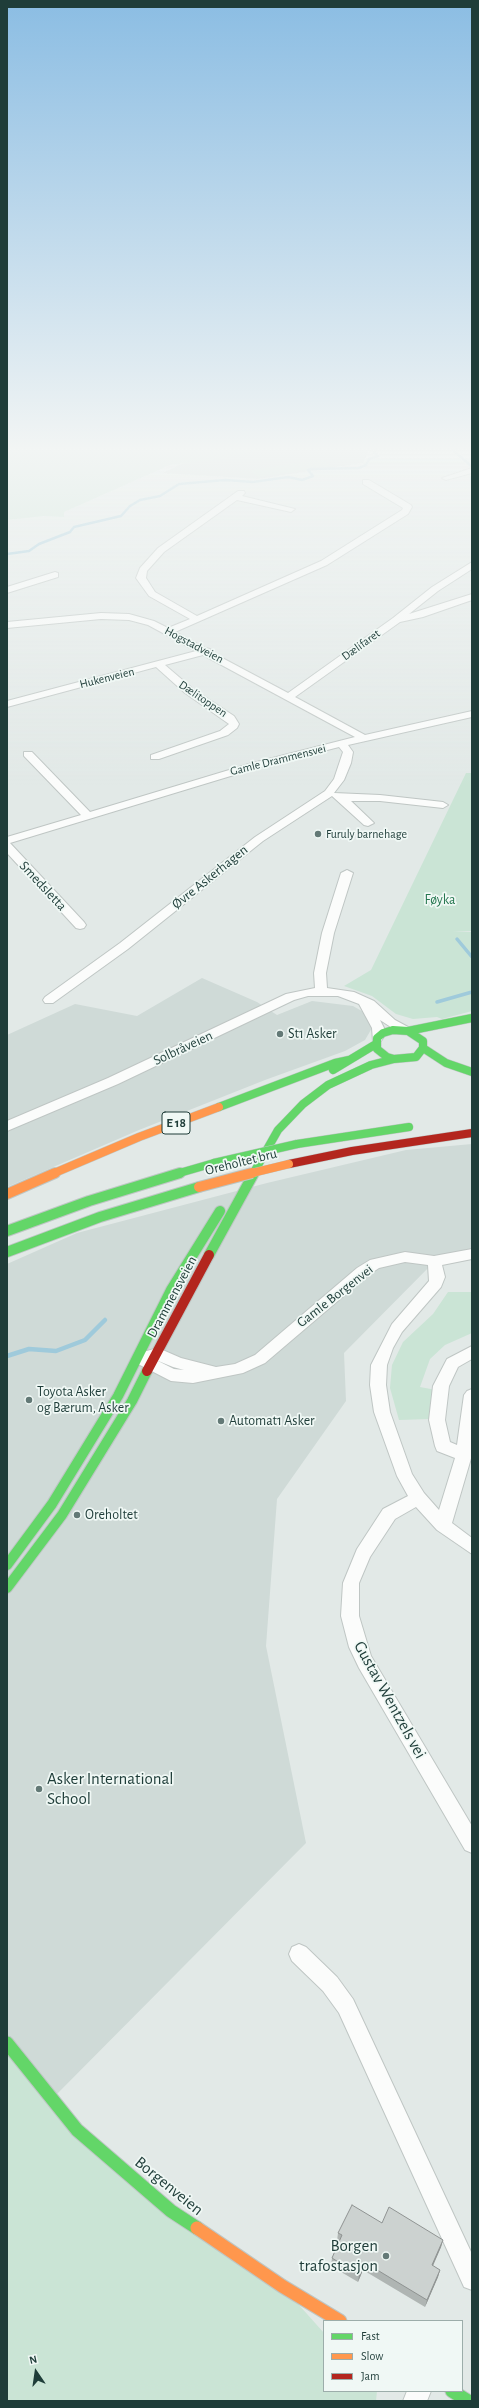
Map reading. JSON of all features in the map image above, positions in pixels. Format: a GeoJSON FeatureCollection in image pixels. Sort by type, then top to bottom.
{"type":"FeatureCollection","features":[{"type":"Feature","properties":{"kind":"main road"},"geometry":{"type":"LineString","coordinates":[[317,1080],[377,1041],[383,1033],[472,1019]]}},
{"type":"Feature","properties":{"kind":"main road"},"geometry":{"type":"LineString","coordinates":[[448,1032],[472,1019]]}},
{"type":"Feature","properties":{"kind":"main road"},"geometry":{"type":"LineString","coordinates":[[406,1030],[419,1037],[423,1047],[436,1056],[455,1067],[472,1072]]}},
{"type":"Feature","properties":{"kind":"main road"},"geometry":{"type":"LineString","coordinates":[[377,1041],[381,1053],[394,1059],[416,1057],[423,1047],[436,1039]]}},
{"type":"Feature","properties":{"kind":"main road","name":"Drammensveien"},"geometry":{"type":"LineString","coordinates":[[7,1588],[62,1515],[155,1360],[187,1295],[278,1130],[303,1104],[328,1085],[371,1065],[394,1059]]}},
{"type":"Feature","properties":{"kind":"main road","name":"E 18"},"geometry":{"type":"LineString","coordinates":[[7,1194],[139,1137],[335,1063],[349,1060]]}},
{"type":"Feature","properties":{"kind":"main road","name":"Oreholtet bru"},"geometry":{"type":"LineString","coordinates":[[7,1231],[89,1201],[214,1163],[297,1144],[419,1126]]}},
{"type":"Feature","properties":{"kind":"main road","name":"Oreholtet bru"},"geometry":{"type":"LineString","coordinates":[[7,1252],[92,1220],[199,1187],[289,1164],[401,1143],[472,1133]]}},
{"type":"Feature","properties":{"kind":"main road"},"geometry":{"type":"LineString","coordinates":[[233,1188],[256,1146]]}},
{"type":"Feature","properties":{"kind":"main road","name":"Drammensveien"},"geometry":{"type":"LineString","coordinates":[[7,1565],[52,1504],[118,1396],[171,1290],[223,1205]]}},
{"type":"Feature","properties":{"kind":"main road","name":"Borgenveien"},"geometry":{"type":"LineString","coordinates":[[7,2043],[77,2130],[171,2211],[282,2286],[338,2320]]}},
{"type":"Feature","properties":{"kind":"main road"},"geometry":{"type":"LineString","coordinates":[[454,2392],[468,2401]]}},
{"type":"Feature","properties":{"kind":"street"},"geometry":{"type":"LineString","coordinates":[[150,562],[143,570],[141,578],[146,587],[152,594],[196,619]]}},
{"type":"Feature","properties":{"kind":"street"},"geometry":{"type":"LineString","coordinates":[[170,631],[264,591],[325,562]]}},
{"type":"Feature","properties":{"kind":"street","name":"Dælifaret"},"geometry":{"type":"LineString","coordinates":[[288,697],[396,620],[435,589],[472,564]]}},
{"type":"Feature","properties":{"kind":"street"},"geometry":{"type":"LineString","coordinates":[[7,590],[55,575]]}},
{"type":"Feature","properties":{"kind":"street"},"geometry":{"type":"LineString","coordinates":[[396,620],[420,615],[472,597]]}},
{"type":"Feature","properties":{"kind":"street","name":"Hogstadveien"},"geometry":{"type":"LineString","coordinates":[[7,625],[117,616],[146,621],[170,631],[364,738]]}},
{"type":"Feature","properties":{"kind":"street","name":"Hukenveien"},"geometry":{"type":"LineString","coordinates":[[7,704],[159,665],[207,651]]}},
{"type":"Feature","properties":{"kind":"street","name":"Dælitoppen"},"geometry":{"type":"LineString","coordinates":[[155,757],[224,733],[234,724],[230,718],[189,691],[159,665]]}},
{"type":"Feature","properties":{"kind":"street","name":"Gamle Drammensvei"},"geometry":{"type":"LineString","coordinates":[[7,841],[87,815],[239,770],[364,738],[472,714]]}},
{"type":"Feature","properties":{"kind":"street","name":"Øvre Askerhagen"},"geometry":{"type":"LineString","coordinates":[[50,1000],[124,946],[258,839],[329,793],[339,780],[346,763],[348,752],[342,744]]}},
{"type":"Feature","properties":{"kind":"street"},"geometry":{"type":"LineString","coordinates":[[28,754],[87,815]]}},
{"type":"Feature","properties":{"kind":"street"},"geometry":{"type":"LineString","coordinates":[[329,793],[341,798],[368,823]]}},
{"type":"Feature","properties":{"kind":"street"},"geometry":{"type":"LineString","coordinates":[[341,798],[380,798],[443,805]]}},
{"type":"Feature","properties":{"kind":"street","name":"Smedsletta"},"geometry":{"type":"LineString","coordinates":[[7,846],[80,925]]}},
{"type":"Feature","properties":{"kind":"street"},"geometry":{"type":"LineString","coordinates":[[321,991],[320,972],[328,933],[347,872]]}},
{"type":"Feature","properties":{"kind":"street","name":"Solbråveien"},"geometry":{"type":"LineString","coordinates":[[7,1126],[113,1081],[290,998],[308,992],[338,992],[370,1004],[392,1023],[406,1030]]}},
{"type":"Feature","properties":{"kind":"street"},"geometry":{"type":"LineString","coordinates":[[362,1001],[378,1028],[377,1041]]}},
{"type":"Feature","properties":{"kind":"street","name":"Gamle Borgenvei"},"geometry":{"type":"LineString","coordinates":[[138,1357],[155,1360],[171,1375],[193,1377],[224,1373],[249,1366],[260,1359],[362,1272],[375,1264],[404,1257],[434,1261],[472,1254]]}},
{"type":"Feature","properties":{"kind":"street"},"geometry":{"type":"LineString","coordinates":[[434,1261],[438,1276],[436,1283],[397,1328],[386,1347],[379,1365],[378,1385],[382,1412],[406,1476],[418,1498],[443,1525],[472,1548]]}},
{"type":"Feature","properties":{"kind":"street"},"geometry":{"type":"LineString","coordinates":[[464,1455],[443,1446],[438,1434],[436,1420],[441,1386],[452,1363],[472,1352]]}},
{"type":"Feature","properties":{"kind":"street"},"geometry":{"type":"LineString","coordinates":[[443,1525],[464,1455],[472,1395]]}},
{"type":"Feature","properties":{"kind":"street","name":"Gustav Wentzels vei"},"geometry":{"type":"LineString","coordinates":[[418,1498],[389,1514],[363,1554],[351,1583],[350,1616],[358,1647],[365,1662],[472,1844]]}},
{"type":"Feature","properties":{"kind":"street"},"geometry":{"type":"LineString","coordinates":[[299,1954],[330,1984],[346,2006],[472,2280]]}},
{"type":"Feature","properties":{"kind":"shaded area"},"geometry":{"type":"Polygon","coordinates":[[[202,978],[257,1002],[277,1015],[312,1001],[353,1006],[367,1014],[372,1022],[372,1028],[365,1040],[345,1051],[265,1080],[139,1130],[7,1187],[7,1035],[75,1004],[137,1016],[202,978]]]}},
{"type":"Feature","properties":{"kind":"shaded area"},"geometry":{"type":"Polygon","coordinates":[[[472,1144],[472,1252],[436,1260],[344,1353],[346,1401],[277,1499],[266,1646],[306,1843],[55,2096],[7,2036],[7,1264],[77,1233],[267,1183],[406,1150],[472,1144]]]}},
{"type":"Feature","properties":{"kind":"green space","name":"Føyka"},"geometry":{"type":"Polygon","coordinates":[[[466,773],[472,773],[472,931],[453,932],[472,932],[472,1011],[442,1019],[437,1017],[413,1019],[396,1014],[372,996],[344,986],[371,970],[466,773]]]}},
{"type":"Feature","properties":{"kind":"green space"},"geometry":{"type":"Polygon","coordinates":[[[448,1292],[472,1292],[472,1333],[445,1345],[430,1359],[420,1387],[436,1390],[430,1419],[399,1420],[390,1388],[392,1365],[403,1342],[433,1314],[448,1292]]]}},
{"type":"Feature","properties":{"kind":"green space"},"geometry":{"type":"Polygon","coordinates":[[[7,2048],[76,2133],[282,2286],[323,2332],[323,2392],[377,2392],[376,2401],[7,2401],[7,2048]]]}},
{"type":"Feature","properties":{"kind":"building","name":"Borgen trafostasjon"},"geometry":{"type":"Polygon","coordinates":[[[352,2205],[382,2223],[389,2207],[443,2240],[432,2265],[440,2270],[427,2300],[364,2262],[359,2275],[332,2258],[342,2235],[338,2233],[352,2205]]]}},
{"type":"Feature","properties":{"kind":"waterway"},"geometry":{"type":"LineString","coordinates":[[457,939],[472,957]]}},
{"type":"Feature","properties":{"kind":"waterway"},"geometry":{"type":"LineString","coordinates":[[437,1002],[472,992]]}},
{"type":"Feature","properties":{"kind":"waterway"},"geometry":{"type":"LineString","coordinates":[[7,1356],[29,1349],[56,1351],[85,1340],[105,1320]]}},
{"type":"Feature","properties":{"kind":"traffic: fast"},"geometry":{"type":"LineString","coordinates":[[408,1031],[423,1041],[423,1048],[416,1057],[394,1059],[387,1057],[377,1049],[377,1038],[383,1033],[393,1030],[408,1031],[472,1018]]}},
{"type":"Feature","properties":{"kind":"traffic: fast"},"geometry":{"type":"LineString","coordinates":[[333,1070],[376,1044]]}},
{"type":"Feature","properties":{"kind":"traffic: fast"},"geometry":{"type":"LineString","coordinates":[[423,1048],[446,1063],[472,1072]]}},
{"type":"Feature","properties":{"kind":"traffic: fast"},"geometry":{"type":"LineString","coordinates":[[209,1255],[278,1130],[303,1104],[328,1085],[371,1065],[394,1059]]}},
{"type":"Feature","properties":{"kind":"traffic: fast"},"geometry":{"type":"LineString","coordinates":[[219,1107],[335,1063],[349,1060]]}},
{"type":"Feature","properties":{"kind":"traffic: fast"},"geometry":{"type":"LineString","coordinates":[[297,1144],[409,1127]]}},
{"type":"Feature","properties":{"kind":"traffic: fast"},"geometry":{"type":"LineString","coordinates":[[214,1163],[297,1144]]}},
{"type":"Feature","properties":{"kind":"traffic: fast"},"geometry":{"type":"LineString","coordinates":[[7,1231],[89,1201],[214,1163]]}},
{"type":"Feature","properties":{"kind":"traffic: fast"},"geometry":{"type":"LineString","coordinates":[[7,1252],[100,1217],[199,1187]]}},
{"type":"Feature","properties":{"kind":"traffic: fast"},"geometry":{"type":"LineString","coordinates":[[7,1565],[52,1504],[118,1396],[171,1290],[220,1211]]}},
{"type":"Feature","properties":{"kind":"traffic: fast"},"geometry":{"type":"LineString","coordinates":[[7,1588],[62,1515],[132,1401],[147,1371]]}},
{"type":"Feature","properties":{"kind":"traffic: fast"},"geometry":{"type":"LineString","coordinates":[[7,2043],[77,2130],[171,2211],[197,2228]]}},
{"type":"Feature","properties":{"kind":"traffic: fast"},"geometry":{"type":"LineString","coordinates":[[454,2392],[468,2401]]}},
{"type":"Feature","properties":{"kind":"traffic: slow"},"geometry":{"type":"LineString","coordinates":[[7,1194],[139,1137],[219,1107]]}},
{"type":"Feature","properties":{"kind":"traffic: slow"},"geometry":{"type":"LineString","coordinates":[[199,1187],[289,1164]]}},
{"type":"Feature","properties":{"kind":"traffic: slow"},"geometry":{"type":"LineString","coordinates":[[197,2228],[282,2286],[338,2320]]}},
{"type":"Feature","properties":{"kind":"traffic: jam"},"geometry":{"type":"LineString","coordinates":[[289,1164],[352,1151],[472,1133]]}},
{"type":"Feature","properties":{"kind":"traffic: jam"},"geometry":{"type":"LineString","coordinates":[[147,1371],[209,1255]]}},
{"type":"Feature","properties":{"kind":"place","name":"Furuly barnehage"},"geometry":{"type":"Point","coordinates":[318,834]}},
{"type":"Feature","properties":{"kind":"place","name":"St1 Asker"},"geometry":{"type":"Point","coordinates":[280,1034]}},
{"type":"Feature","properties":{"kind":"place","name":"Toyota Asker og Bærum, Asker"},"geometry":{"type":"Point","coordinates":[29,1400]}},
{"type":"Feature","properties":{"kind":"place","name":"Automat1 Asker"},"geometry":{"type":"Point","coordinates":[221,1421]}},
{"type":"Feature","properties":{"kind":"place","name":"Oreholtet"},"geometry":{"type":"Point","coordinates":[77,1515]}},
{"type":"Feature","properties":{"kind":"place","name":"Asker International School"},"geometry":{"type":"Point","coordinates":[39,1789]}},
{"type":"Feature","properties":{"kind":"place","name":"Borgen trafostasjon"},"geometry":{"type":"Point","coordinates":[386,2256]}}]}
